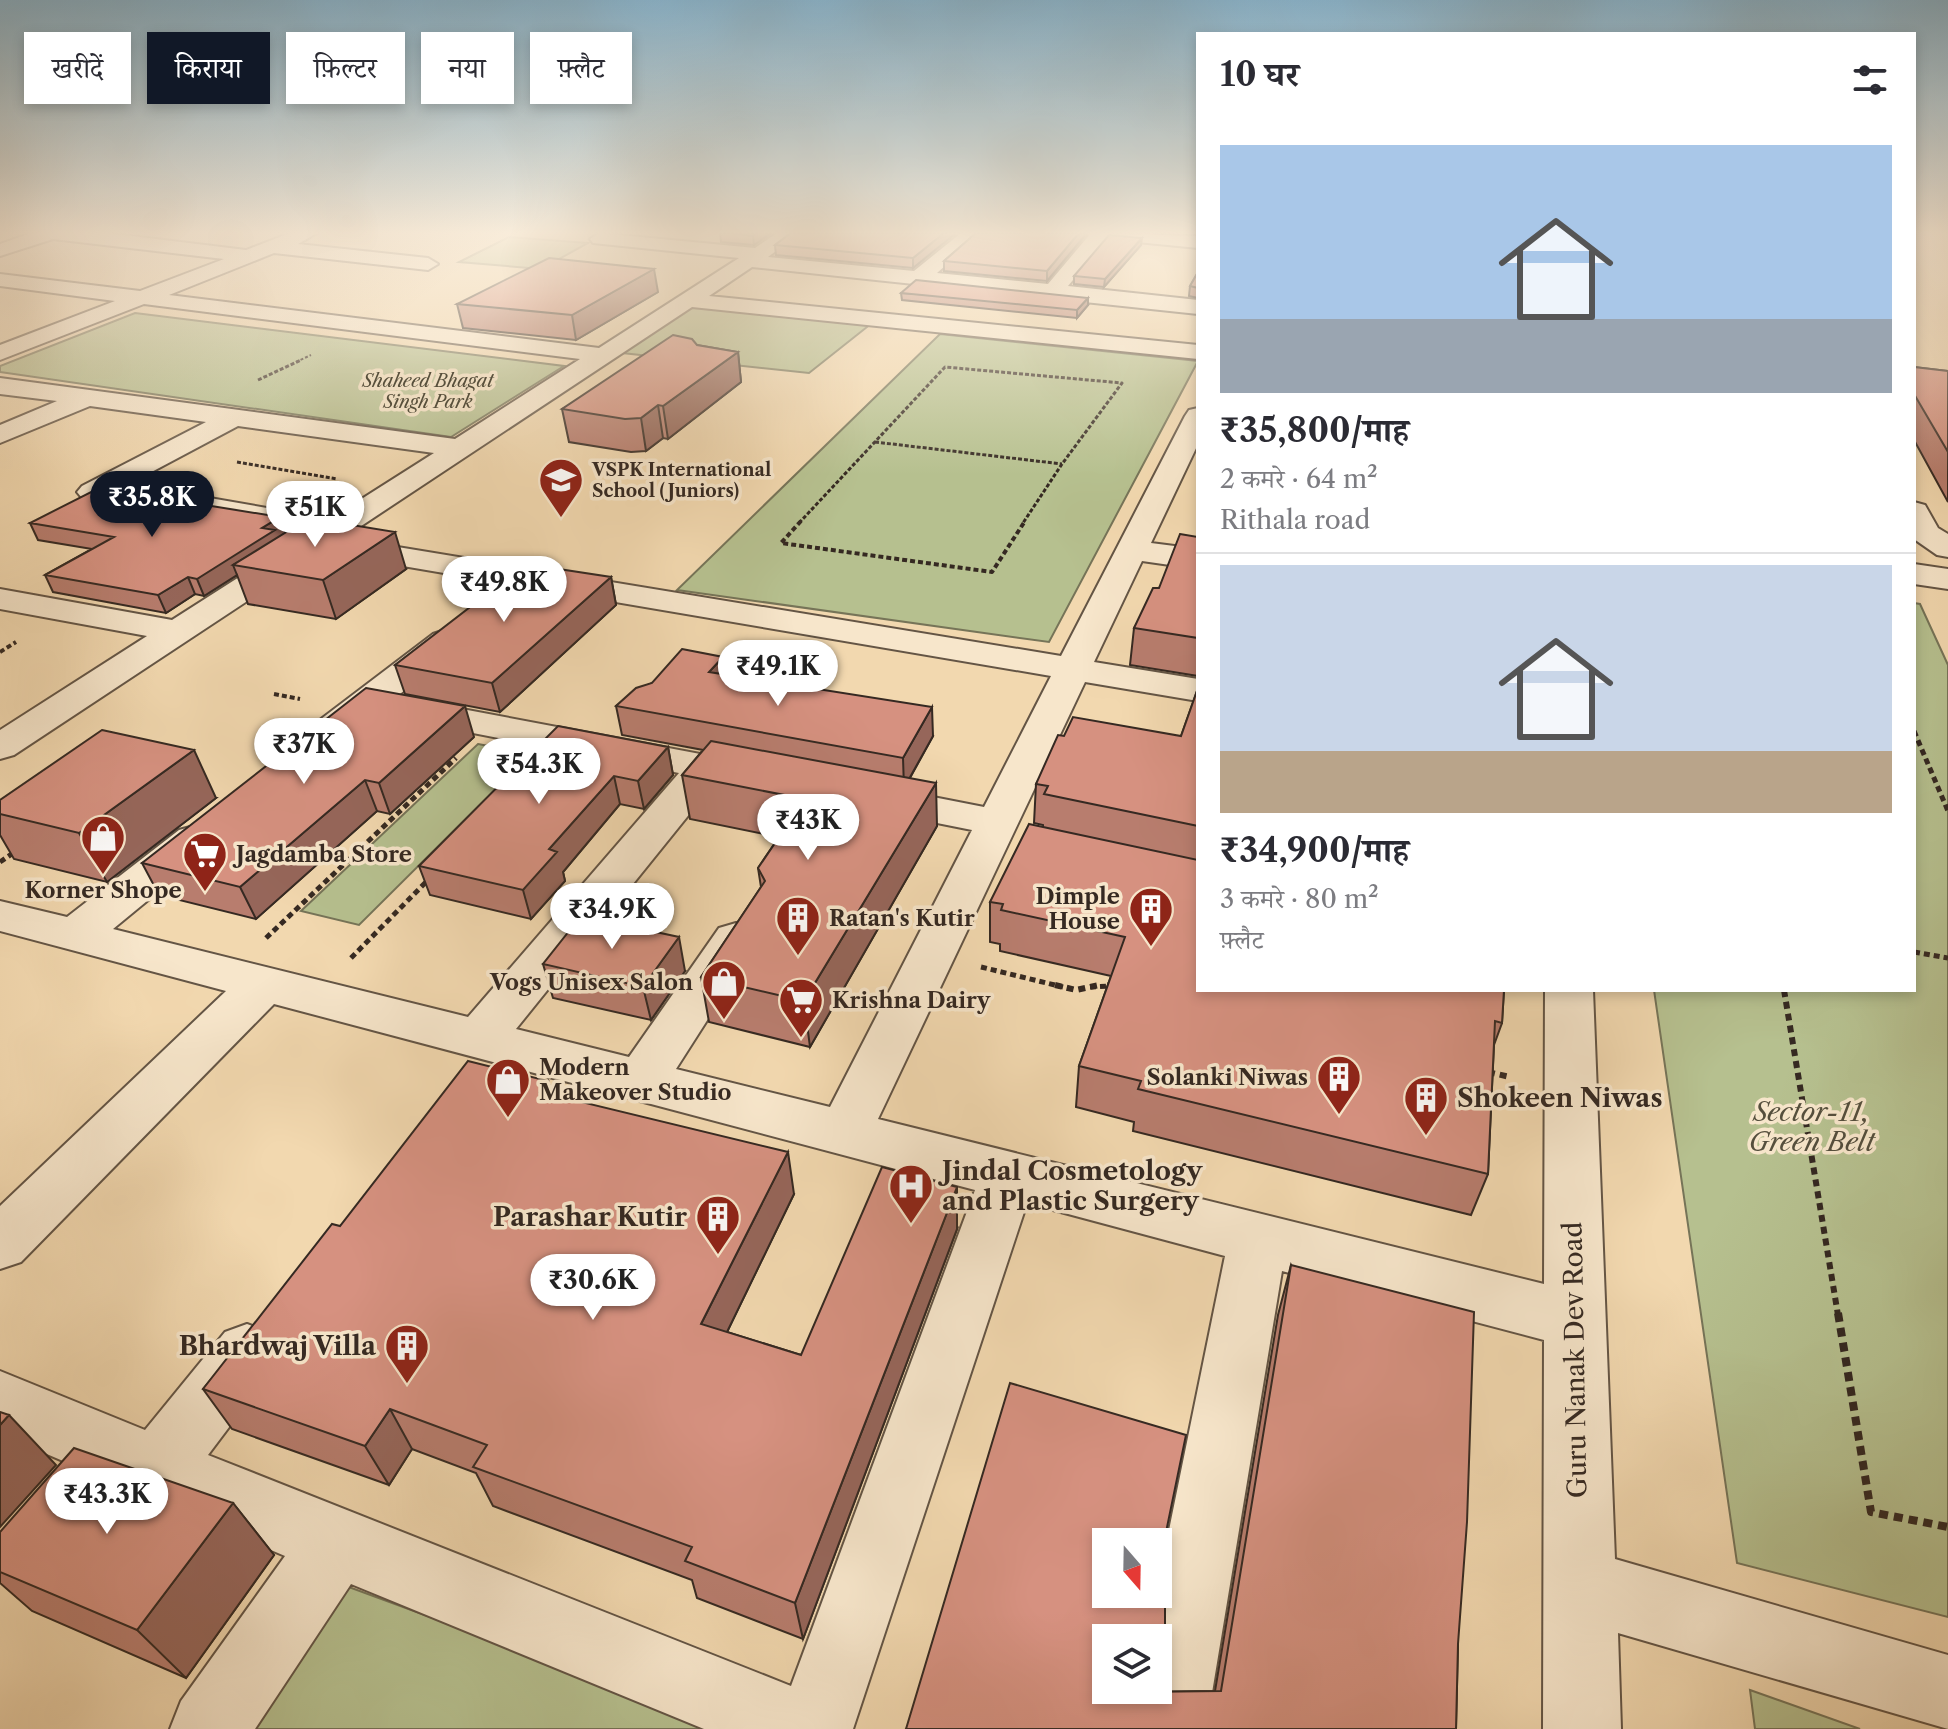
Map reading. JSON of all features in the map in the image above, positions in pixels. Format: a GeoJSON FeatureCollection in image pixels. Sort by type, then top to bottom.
{"type":"FeatureCollection","features":[{"type":"Feature","properties":{"kind":"street"},"geometry":{"type":"LineString","coordinates":[[0,353],[102,314]]}},
{"type":"Feature","properties":{"kind":"street"},"geometry":{"type":"LineString","coordinates":[[271,314],[601,355]]}},
{"type":"Feature","properties":{"kind":"street"},"geometry":{"type":"LineString","coordinates":[[315,319],[326,314]]}},
{"type":"Feature","properties":{"kind":"street"},"geometry":{"type":"LineString","coordinates":[[430,333],[467,314]]}},
{"type":"Feature","properties":{"kind":"street"},"geometry":{"type":"LineString","coordinates":[[0,747],[460,448],[658,314]]}},
{"type":"Feature","properties":{"kind":"street"},"geometry":{"type":"LineString","coordinates":[[879,314],[1196,352]]}},
{"type":"Feature","properties":{"kind":"street"},"geometry":{"type":"LineString","coordinates":[[0,386],[460,448]]}},
{"type":"Feature","properties":{"kind":"street"},"geometry":{"type":"LineString","coordinates":[[0,435],[86,397]]}},
{"type":"Feature","properties":{"kind":"street"},"geometry":{"type":"LineString","coordinates":[[235,417],[87,494],[325,536],[525,577],[1196,690]]}},
{"type":"Feature","properties":{"kind":"street"},"geometry":{"type":"LineString","coordinates":[[844,1132],[1196,422]]}},
{"type":"Feature","properties":{"kind":"street"},"geometry":{"type":"LineString","coordinates":[[1916,515],[1925,533],[1948,548]]}},
{"type":"Feature","properties":{"kind":"street"},"geometry":{"type":"LineString","coordinates":[[1132,550],[1196,559]]}},
{"type":"Feature","properties":{"kind":"street"},"geometry":{"type":"LineString","coordinates":[[1916,574],[1948,579]]}},
{"type":"Feature","properties":{"kind":"street"},"geometry":{"type":"LineString","coordinates":[[306,751],[525,577]]}},
{"type":"Feature","properties":{"kind":"street"},"geometry":{"type":"LineString","coordinates":[[0,599],[177,631]]}},
{"type":"Feature","properties":{"kind":"street"},"geometry":{"type":"LineString","coordinates":[[368,702],[783,781]]}},
{"type":"Feature","properties":{"kind":"street"},"geometry":{"type":"LineString","coordinates":[[588,744],[617,715]]}},
{"type":"Feature","properties":{"kind":"street"},"geometry":{"type":"LineString","coordinates":[[474,1056],[706,767]]}},
{"type":"Feature","properties":{"kind":"street"},"geometry":{"type":"LineString","coordinates":[[845,793],[994,831],[1035,849]]}},
{"type":"Feature","properties":{"kind":"street"},"geometry":{"type":"LineString","coordinates":[[75,935],[219,820]]}},
{"type":"Feature","properties":{"kind":"street"},"geometry":{"type":"LineString","coordinates":[[0,916],[268,985],[474,1056],[641,1080],[1574,1320]]}},
{"type":"Feature","properties":{"kind":"street"},"geometry":{"type":"LineString","coordinates":[[641,1080],[745,924]]}},
{"type":"Feature","properties":{"kind":"street"},"geometry":{"type":"LineString","coordinates":[[0,1244],[268,985]]}},
{"type":"Feature","properties":{"kind":"street","name":"Guru Nanak Dev Road"},"geometry":{"type":"LineString","coordinates":[[1569,992],[1582,1729]]}},
{"type":"Feature","properties":{"kind":"street"},"geometry":{"type":"LineString","coordinates":[[814,1729],[1009,1174]]}},
{"type":"Feature","properties":{"kind":"street"},"geometry":{"type":"LineString","coordinates":[[1167,1729],[1258,1238]]}},
{"type":"Feature","properties":{"kind":"street"},"geometry":{"type":"LineString","coordinates":[[117,1472],[282,1308]]}},
{"type":"Feature","properties":{"kind":"street"},"geometry":{"type":"LineString","coordinates":[[0,1402],[117,1472],[337,1543],[800,1729]]}},
{"type":"Feature","properties":{"kind":"street"},"geometry":{"type":"LineString","coordinates":[[209,1729],[337,1543]]}},
{"type":"Feature","properties":{"kind":"street"},"geometry":{"type":"LineString","coordinates":[[1579,1585],[1948,1693]]}},
{"type":"Feature","properties":{"kind":"path"},"geometry":{"type":"LineString","coordinates":[[247,386],[322,350]]}},
{"type":"Feature","properties":{"kind":"path"},"geometry":{"type":"LineString","coordinates":[[945,367],[1122,383],[1062,464],[992,572],[781,543],[875,442],[945,367]]}},
{"type":"Feature","properties":{"kind":"path"},"geometry":{"type":"LineString","coordinates":[[875,442],[1062,464]]}},
{"type":"Feature","properties":{"kind":"path"},"geometry":{"type":"LineString","coordinates":[[169,451],[397,489]]}},
{"type":"Feature","properties":{"kind":"path"},"geometry":{"type":"LineString","coordinates":[[268,985],[490,726]]}},
{"type":"Feature","properties":{"kind":"path"},"geometry":{"type":"LineString","coordinates":[[1916,736],[1948,811]]}},
{"type":"Feature","properties":{"kind":"path"},"geometry":{"type":"LineString","coordinates":[[0,862],[24,845]]}},
{"type":"Feature","properties":{"kind":"path"},"geometry":{"type":"LineString","coordinates":[[268,985],[435,874]]}},
{"type":"Feature","properties":{"kind":"path"},"geometry":{"type":"LineString","coordinates":[[1916,952],[1948,958]]}},
{"type":"Feature","properties":{"kind":"path"},"geometry":{"type":"LineString","coordinates":[[931,956],[1076,990],[1103,984],[1118,988]]}},
{"type":"Feature","properties":{"kind":"path"},"geometry":{"type":"LineString","coordinates":[[1784,992],[1871,1512],[1948,1527]]}},
{"type":"Feature","properties":{"kind":"path"},"geometry":{"type":"LineString","coordinates":[[1479,1070],[1510,1077]]}},
{"type":"Feature","properties":{"kind":"green space","name":"Shaheed Bhagat Singh Park"},"geometry":{"type":"Polygon","coordinates":[[[133,314],[141,314],[564,366],[451,437],[0,372],[0,366],[133,314]]]}},
{"type":"Feature","properties":{"kind":"green space"},"geometry":{"type":"Polygon","coordinates":[[[677,314],[783,314],[872,323],[809,373],[622,353],[677,314]]]}},
{"type":"Feature","properties":{"kind":"green space"},"geometry":{"type":"Polygon","coordinates":[[[940,334],[1196,361],[1049,642],[677,590],[940,334]]]}},
{"type":"Feature","properties":{"kind":"green space","name":"Sector-11, Green Belt"},"geometry":{"type":"Polygon","coordinates":[[[1916,603],[1920,604],[1948,665],[1948,1617],[1737,1563],[1654,992],[1916,992],[1916,603]]]}},
{"type":"Feature","properties":{"kind":"green space"},"geometry":{"type":"Polygon","coordinates":[[[478,744],[531,754],[359,925],[301,911],[478,744]]]}},
{"type":"Feature","properties":{"kind":"green space"},"geometry":{"type":"Polygon","coordinates":[[[338,1583],[734,1729],[244,1729],[338,1583]]]}},
{"type":"Feature","properties":{"kind":"green space"},"geometry":{"type":"Polygon","coordinates":[[[1750,1690],[1860,1729],[1755,1729],[1750,1690]]]}},
{"type":"Feature","properties":{"kind":"building"},"geometry":{"type":"Polygon","coordinates":[[[673,335],[692,339],[697,345],[738,352],[663,406],[658,405],[641,418],[625,419],[562,409],[673,335]]]}},
{"type":"Feature","properties":{"kind":"building"},"geometry":{"type":"Polygon","coordinates":[[[1916,367],[1948,371],[1948,452],[1916,397],[1916,367]]]}},
{"type":"Feature","properties":{"kind":"building"},"geometry":{"type":"Polygon","coordinates":[[[99,488],[280,517],[262,528],[275,530],[197,579],[188,577],[158,595],[45,575],[114,537],[30,523],[99,488]]]}},
{"type":"Feature","properties":{"kind":"building"},"geometry":{"type":"Polygon","coordinates":[[[309,518],[395,532],[323,580],[233,565],[309,518]]]}},
{"type":"Feature","properties":{"kind":"building"},"geometry":{"type":"Polygon","coordinates":[[[1180,534],[1196,537],[1196,638],[1134,628],[1153,588],[1159,588],[1180,534]]]}},
{"type":"Feature","properties":{"kind":"building"},"geometry":{"type":"Polygon","coordinates":[[[526,564],[611,577],[492,683],[395,665],[526,564]]]}},
{"type":"Feature","properties":{"kind":"building"},"geometry":{"type":"Polygon","coordinates":[[[682,649],[723,657],[709,672],[932,707],[903,758],[616,706],[636,688],[652,683],[682,649]]]}},
{"type":"Feature","properties":{"kind":"building"},"geometry":{"type":"Polygon","coordinates":[[[366,688],[465,706],[379,783],[365,780],[240,887],[142,863],[366,688]]]}},
{"type":"Feature","properties":{"kind":"building"},"geometry":{"type":"Polygon","coordinates":[[[1196,694],[1196,826],[1044,794],[1048,786],[1036,784],[1058,735],[1064,736],[1073,717],[1181,736],[1196,694]]]}},
{"type":"Feature","properties":{"kind":"building"},"geometry":{"type":"Polygon","coordinates":[[[558,726],[668,747],[638,781],[614,776],[549,849],[557,852],[523,890],[419,866],[558,726]]]}},
{"type":"Feature","properties":{"kind":"building"},"geometry":{"type":"Polygon","coordinates":[[[102,730],[194,750],[79,833],[0,814],[0,800],[102,730]]]}},
{"type":"Feature","properties":{"kind":"building"},"geometry":{"type":"Polygon","coordinates":[[[711,741],[936,783],[804,1001],[701,977],[765,881],[758,868],[805,799],[682,775],[711,741]]]}},
{"type":"Feature","properties":{"kind":"building"},"geometry":{"type":"Polygon","coordinates":[[[1029,824],[1196,860],[1196,992],[1504,992],[1502,1023],[1495,1021],[1488,1174],[1138,1089],[1141,1081],[1079,1066],[1125,937],[1001,910],[1003,904],[990,902],[1029,824]]]}},
{"type":"Feature","properties":{"kind":"building"},"geometry":{"type":"Polygon","coordinates":[[[581,916],[679,937],[643,987],[543,964],[581,916]]]}},
{"type":"Feature","properties":{"kind":"building"},"geometry":{"type":"Polygon","coordinates":[[[468,1061],[548,1081],[540,1092],[788,1152],[701,1324],[801,1355],[882,1167],[957,1187],[795,1603],[685,1561],[692,1547],[473,1467],[487,1445],[390,1409],[365,1446],[203,1389],[332,1224],[340,1226],[468,1061]]]}},
{"type":"Feature","properties":{"kind":"building"},"geometry":{"type":"Polygon","coordinates":[[[1291,1265],[1474,1312],[1456,1729],[906,1729],[1010,1383],[1186,1435],[1167,1528],[1092,1528],[1092,1608],[1165,1608],[1165,1624],[1092,1624],[1092,1704],[1172,1704],[1172,1692],[1221,1691],[1291,1265]]]}},
{"type":"Feature","properties":{"kind":"building"},"geometry":{"type":"Polygon","coordinates":[[[0,1412],[9,1415],[0,1425],[0,1412]]]}},
{"type":"Feature","properties":{"kind":"building"},"geometry":{"type":"Polygon","coordinates":[[[74,1448],[233,1503],[137,1630],[0,1572],[0,1532],[74,1448]]]}},
{"type":"Feature","properties":{"kind":"place","name":"VSPK International School (Juniors)"},"geometry":{"type":"Point","coordinates":[561,519]}},
{"type":"Feature","properties":{"kind":"place","name":"Korner Shope"},"geometry":{"type":"Point","coordinates":[103,876]}},
{"type":"Feature","properties":{"kind":"place","name":"Jagdamba Store"},"geometry":{"type":"Point","coordinates":[205,893]}},
{"type":"Feature","properties":{"kind":"place","name":"Dimple House"},"geometry":{"type":"Point","coordinates":[1151,948]}},
{"type":"Feature","properties":{"kind":"place","name":"Ratan's Kutir"},"geometry":{"type":"Point","coordinates":[798,957]}},
{"type":"Feature","properties":{"kind":"place","name":"Vogs Unisex Salon"},"geometry":{"type":"Point","coordinates":[724,1021]}},
{"type":"Feature","properties":{"kind":"place","name":"Krishna Dairy"},"geometry":{"type":"Point","coordinates":[801,1039]}},
{"type":"Feature","properties":{"kind":"place","name":"Solanki Niwas"},"geometry":{"type":"Point","coordinates":[1339,1116]}},
{"type":"Feature","properties":{"kind":"place","name":"Modern Makeover Studio"},"geometry":{"type":"Point","coordinates":[508,1119]}},
{"type":"Feature","properties":{"kind":"place","name":"Shokeen Niwas"},"geometry":{"type":"Point","coordinates":[1426,1137]}},
{"type":"Feature","properties":{"kind":"place","name":"Jindal Cosmetology and Plastic Surgery"},"geometry":{"type":"Point","coordinates":[911,1225]}},
{"type":"Feature","properties":{"kind":"place","name":"Parashar Kutir"},"geometry":{"type":"Point","coordinates":[718,1256]}},
{"type":"Feature","properties":{"kind":"place","name":"Bhardwaj Villa"},"geometry":{"type":"Point","coordinates":[407,1385]}}]}
